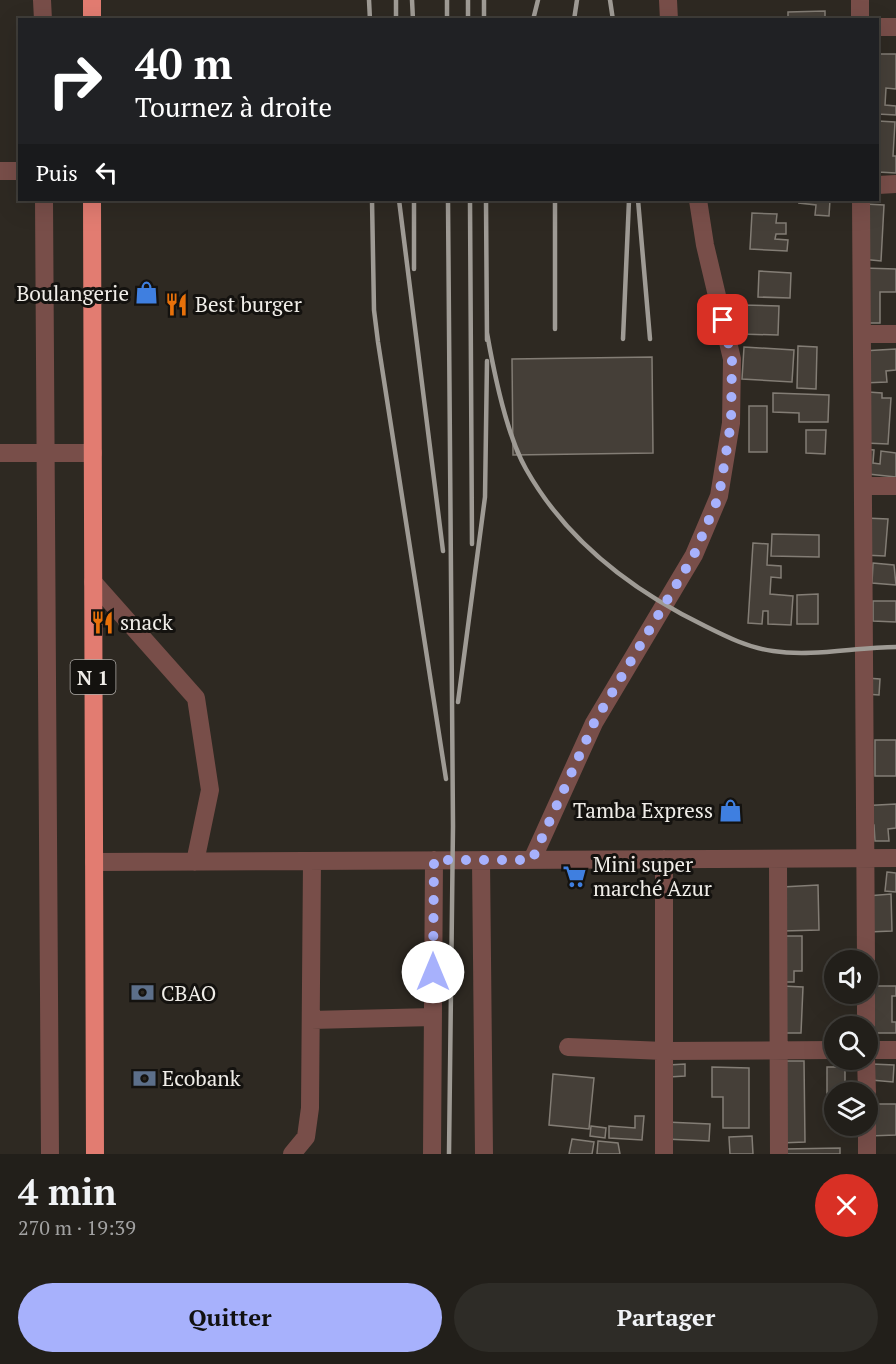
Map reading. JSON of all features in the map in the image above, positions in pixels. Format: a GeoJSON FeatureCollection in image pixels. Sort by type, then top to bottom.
{"type":"FeatureCollection","features":[{"type":"Feature","properties":{"kind":"highway"},"geometry":{"type":"LineString","coordinates":[[92,0],[92,18]]}},
{"type":"Feature","properties":{"kind":"highway","name":"N 1"},"geometry":{"type":"LineString","coordinates":[[92,201],[95,1154]]}},
{"type":"Feature","properties":{"kind":"street"},"geometry":{"type":"LineString","coordinates":[[42,0],[43,18]]}},
{"type":"Feature","properties":{"kind":"street"},"geometry":{"type":"LineString","coordinates":[[668,0],[669,18]]}},
{"type":"Feature","properties":{"kind":"street"},"geometry":{"type":"LineString","coordinates":[[860,0],[860,18]]}},
{"type":"Feature","properties":{"kind":"street"},"geometry":{"type":"LineString","coordinates":[[879,27],[896,27]]}},
{"type":"Feature","properties":{"kind":"street"},"geometry":{"type":"LineString","coordinates":[[0,171],[18,171]]}},
{"type":"Feature","properties":{"kind":"street"},"geometry":{"type":"LineString","coordinates":[[879,184],[896,184]]}},
{"type":"Feature","properties":{"kind":"street"},"geometry":{"type":"LineString","coordinates":[[44,201],[50,1154]]}},
{"type":"Feature","properties":{"kind":"street"},"geometry":{"type":"LineString","coordinates":[[532,860],[594,723],[694,555],[719,496],[731,423],[732,359],[705,245],[698,201]]}},
{"type":"Feature","properties":{"kind":"street"},"geometry":{"type":"LineString","coordinates":[[861,201],[866,950]]}},
{"type":"Feature","properties":{"kind":"street"},"geometry":{"type":"LineString","coordinates":[[862,334],[896,334]]}},
{"type":"Feature","properties":{"kind":"street"},"geometry":{"type":"LineString","coordinates":[[0,453],[93,453]]}},
{"type":"Feature","properties":{"kind":"street"},"geometry":{"type":"LineString","coordinates":[[863,486],[896,486]]}},
{"type":"Feature","properties":{"kind":"street"},"geometry":{"type":"LineString","coordinates":[[93,582],[196,698],[210,790],[195,862]]}},
{"type":"Feature","properties":{"kind":"street"},"geometry":{"type":"LineString","coordinates":[[94,862],[896,858]]}},
{"type":"Feature","properties":{"kind":"street"},"geometry":{"type":"LineString","coordinates":[[663,859],[664,1154]]}},
{"type":"Feature","properties":{"kind":"street"},"geometry":{"type":"LineString","coordinates":[[778,859],[779,1154]]}},
{"type":"Feature","properties":{"kind":"street"},"geometry":{"type":"LineString","coordinates":[[432,1154],[434,860]]}},
{"type":"Feature","properties":{"kind":"street"},"geometry":{"type":"LineString","coordinates":[[481,860],[484,1154]]}},
{"type":"Feature","properties":{"kind":"street"},"geometry":{"type":"LineString","coordinates":[[292,1154],[306,1137],[309,1121],[312,861]]}},
{"type":"Feature","properties":{"kind":"street"},"geometry":{"type":"LineString","coordinates":[[311,1020],[433,1017]]}},
{"type":"Feature","properties":{"kind":"street"},"geometry":{"type":"LineString","coordinates":[[568,1047],[664,1051],[824,1050]]}},
{"type":"Feature","properties":{"kind":"street"},"geometry":{"type":"LineString","coordinates":[[878,1050],[896,1050]]}},
{"type":"Feature","properties":{"kind":"street"},"geometry":{"type":"LineString","coordinates":[[867,1136],[867,1154]]}},
{"type":"Feature","properties":{"kind":"building"},"geometry":{"type":"Polygon","coordinates":[[[825,11],[825,18],[788,18],[788,12],[825,11]]]}},
{"type":"Feature","properties":{"kind":"building"},"geometry":{"type":"Polygon","coordinates":[[[879,54],[896,54],[896,89],[886,88],[885,105],[896,106],[896,115],[879,114],[879,54]]]}},
{"type":"Feature","properties":{"kind":"building"},"geometry":{"type":"Polygon","coordinates":[[[879,121],[895,122],[893,156],[896,156],[896,173],[879,172],[879,121]]]}},
{"type":"Feature","properties":{"kind":"building"},"geometry":{"type":"Polygon","coordinates":[[[800,201],[830,201],[829,216],[815,215],[816,205],[799,203],[800,201]]]}},
{"type":"Feature","properties":{"kind":"building"},"geometry":{"type":"Polygon","coordinates":[[[865,204],[884,205],[881,261],[861,259],[865,204]]]}},
{"type":"Feature","properties":{"kind":"building"},"geometry":{"type":"Polygon","coordinates":[[[752,213],[777,214],[776,223],[786,223],[786,234],[776,234],[775,239],[788,240],[787,251],[750,249],[752,213]]]}},
{"type":"Feature","properties":{"kind":"building"},"geometry":{"type":"Polygon","coordinates":[[[863,268],[896,269],[896,292],[880,292],[880,323],[862,323],[863,268]]]}},
{"type":"Feature","properties":{"kind":"building"},"geometry":{"type":"Polygon","coordinates":[[[759,271],[791,273],[790,298],[758,297],[759,271]]]}},
{"type":"Feature","properties":{"kind":"building"},"geometry":{"type":"Polygon","coordinates":[[[741,305],[779,306],[778,335],[740,334],[741,305]]]}},
{"type":"Feature","properties":{"kind":"building"},"geometry":{"type":"Polygon","coordinates":[[[798,346],[817,347],[816,389],[797,388],[798,346]]]}},
{"type":"Feature","properties":{"kind":"building"},"geometry":{"type":"Polygon","coordinates":[[[744,347],[794,350],[792,382],[742,379],[744,347]]]}},
{"type":"Feature","properties":{"kind":"building"},"geometry":{"type":"Polygon","coordinates":[[[896,349],[896,370],[886,371],[887,382],[863,383],[862,351],[896,349]]]}},
{"type":"Feature","properties":{"kind":"building"},"geometry":{"type":"Polygon","coordinates":[[[652,357],[653,453],[513,455],[512,359],[652,357]]]}},
{"type":"Feature","properties":{"kind":"building"},"geometry":{"type":"Polygon","coordinates":[[[868,392],[882,393],[882,398],[891,398],[888,444],[865,443],[868,392]]]}},
{"type":"Feature","properties":{"kind":"building"},"geometry":{"type":"Polygon","coordinates":[[[773,393],[829,395],[828,422],[799,422],[799,413],[773,412],[773,393]]]}},
{"type":"Feature","properties":{"kind":"building"},"geometry":{"type":"Polygon","coordinates":[[[749,406],[767,406],[767,452],[749,452],[749,406]]]}},
{"type":"Feature","properties":{"kind":"building"},"geometry":{"type":"Polygon","coordinates":[[[806,430],[826,430],[825,454],[806,453],[806,430]]]}},
{"type":"Feature","properties":{"kind":"building"},"geometry":{"type":"Polygon","coordinates":[[[862,449],[874,450],[873,463],[880,464],[881,451],[896,453],[896,477],[859,473],[862,449]]]}},
{"type":"Feature","properties":{"kind":"building"},"geometry":{"type":"Polygon","coordinates":[[[865,518],[888,519],[885,556],[863,555],[865,518]]]}},
{"type":"Feature","properties":{"kind":"building"},"geometry":{"type":"Polygon","coordinates":[[[772,534],[819,535],[819,557],[771,556],[772,534]]]}},
{"type":"Feature","properties":{"kind":"building"},"geometry":{"type":"Polygon","coordinates":[[[753,543],[768,544],[767,565],[781,566],[781,578],[771,577],[770,594],[793,596],[791,625],[768,624],[768,611],[763,611],[762,624],[748,623],[753,543]]]}},
{"type":"Feature","properties":{"kind":"building"},"geometry":{"type":"Polygon","coordinates":[[[873,563],[894,565],[896,585],[872,583],[873,563]]]}},
{"type":"Feature","properties":{"kind":"building"},"geometry":{"type":"Polygon","coordinates":[[[818,594],[818,624],[797,624],[797,595],[818,594]]]}},
{"type":"Feature","properties":{"kind":"building"},"geometry":{"type":"Polygon","coordinates":[[[873,601],[896,601],[896,622],[873,621],[873,601]]]}},
{"type":"Feature","properties":{"kind":"building"},"geometry":{"type":"Polygon","coordinates":[[[866,678],[880,679],[879,695],[865,694],[866,678]]]}},
{"type":"Feature","properties":{"kind":"building"},"geometry":{"type":"Polygon","coordinates":[[[875,740],[896,740],[896,776],[875,776],[875,740]]]}},
{"type":"Feature","properties":{"kind":"building"},"geometry":{"type":"Polygon","coordinates":[[[896,804],[896,828],[888,829],[889,841],[875,841],[874,825],[860,806],[896,804]]]}},
{"type":"Feature","properties":{"kind":"building"},"geometry":{"type":"Polygon","coordinates":[[[887,872],[896,873],[896,892],[885,891],[887,872]]]}},
{"type":"Feature","properties":{"kind":"building"},"geometry":{"type":"Polygon","coordinates":[[[818,885],[819,930],[783,931],[782,887],[818,885]]]}},
{"type":"Feature","properties":{"kind":"building"},"geometry":{"type":"Polygon","coordinates":[[[891,894],[892,931],[868,932],[867,896],[891,894]]]}},
{"type":"Feature","properties":{"kind":"building"},"geometry":{"type":"Polygon","coordinates":[[[778,936],[802,936],[802,971],[794,971],[794,982],[778,982],[778,936]]]}},
{"type":"Feature","properties":{"kind":"building"},"geometry":{"type":"Polygon","coordinates":[[[782,986],[803,987],[801,1033],[780,1033],[782,986]]]}},
{"type":"Feature","properties":{"kind":"building"},"geometry":{"type":"Polygon","coordinates":[[[878,986],[896,986],[896,996],[892,996],[892,1022],[896,1022],[896,1033],[878,1033],[878,1016],[871,1016],[871,1004],[878,1004],[878,986]]]}},
{"type":"Feature","properties":{"kind":"building"},"geometry":{"type":"Polygon","coordinates":[[[778,1061],[804,1061],[805,1142],[780,1143],[778,1061]]]}},
{"type":"Feature","properties":{"kind":"building"},"geometry":{"type":"Polygon","coordinates":[[[685,1064],[685,1076],[669,1077],[668,1065],[685,1064]]]}},
{"type":"Feature","properties":{"kind":"building"},"geometry":{"type":"Polygon","coordinates":[[[878,1064],[894,1065],[893,1082],[871,1080],[872,1070],[878,1070],[878,1064]]]}},
{"type":"Feature","properties":{"kind":"building"},"geometry":{"type":"Polygon","coordinates":[[[712,1067],[749,1068],[749,1128],[723,1128],[723,1097],[712,1097],[712,1067]]]}},
{"type":"Feature","properties":{"kind":"building"},"geometry":{"type":"Polygon","coordinates":[[[827,1070],[845,1070],[845,1082],[827,1082],[827,1070]]]}},
{"type":"Feature","properties":{"kind":"building"},"geometry":{"type":"Polygon","coordinates":[[[553,1074],[594,1078],[589,1129],[549,1125],[553,1074]]]}},
{"type":"Feature","properties":{"kind":"building"},"geometry":{"type":"Polygon","coordinates":[[[878,1104],[896,1104],[896,1135],[878,1136],[878,1104]]]}},
{"type":"Feature","properties":{"kind":"building"},"geometry":{"type":"Polygon","coordinates":[[[635,1116],[644,1116],[642,1140],[609,1138],[609,1126],[635,1128],[635,1116]]]}},
{"type":"Feature","properties":{"kind":"building"},"geometry":{"type":"Polygon","coordinates":[[[666,1122],[710,1124],[709,1141],[665,1139],[666,1122]]]}},
{"type":"Feature","properties":{"kind":"building"},"geometry":{"type":"Polygon","coordinates":[[[591,1126],[606,1128],[605,1138],[590,1136],[591,1126]]]}},
{"type":"Feature","properties":{"kind":"building"},"geometry":{"type":"Polygon","coordinates":[[[752,1136],[753,1154],[730,1154],[729,1137],[752,1136]]]}},
{"type":"Feature","properties":{"kind":"building"},"geometry":{"type":"Polygon","coordinates":[[[572,1139],[594,1142],[592,1154],[569,1154],[572,1139]]]}},
{"type":"Feature","properties":{"kind":"building"},"geometry":{"type":"Polygon","coordinates":[[[598,1141],[618,1143],[620,1154],[597,1154],[598,1141]]]}},
{"type":"Feature","properties":{"kind":"building"},"geometry":{"type":"Polygon","coordinates":[[[840,1148],[840,1154],[784,1154],[784,1149],[840,1148]]]}},
{"type":"Feature","properties":{"kind":"railway"},"geometry":{"type":"LineString","coordinates":[[369,0],[370,18]]}},
{"type":"Feature","properties":{"kind":"railway"},"geometry":{"type":"LineString","coordinates":[[396,0],[396,18]]}},
{"type":"Feature","properties":{"kind":"railway"},"geometry":{"type":"LineString","coordinates":[[412,0],[413,18]]}},
{"type":"Feature","properties":{"kind":"railway"},"geometry":{"type":"LineString","coordinates":[[447,0],[447,18]]}},
{"type":"Feature","properties":{"kind":"railway"},"geometry":{"type":"LineString","coordinates":[[468,0],[468,18]]}},
{"type":"Feature","properties":{"kind":"railway"},"geometry":{"type":"LineString","coordinates":[[484,0],[484,18]]}},
{"type":"Feature","properties":{"kind":"railway"},"geometry":{"type":"LineString","coordinates":[[534,18],[538,0]]}},
{"type":"Feature","properties":{"kind":"railway"},"geometry":{"type":"LineString","coordinates":[[574,18],[577,0]]}},
{"type":"Feature","properties":{"kind":"railway"},"geometry":{"type":"LineString","coordinates":[[610,0],[613,18]]}},
{"type":"Feature","properties":{"kind":"railway"},"geometry":{"type":"LineString","coordinates":[[372,201],[374,310],[378,342],[446,779]]}},
{"type":"Feature","properties":{"kind":"railway"},"geometry":{"type":"LineString","coordinates":[[399,201],[443,551]]}},
{"type":"Feature","properties":{"kind":"railway"},"geometry":{"type":"LineString","coordinates":[[414,201],[414,269]]}},
{"type":"Feature","properties":{"kind":"railway"},"geometry":{"type":"LineString","coordinates":[[448,201],[453,826],[449,1154]]}},
{"type":"Feature","properties":{"kind":"railway"},"geometry":{"type":"LineString","coordinates":[[470,201],[472,544]]}},
{"type":"Feature","properties":{"kind":"railway"},"geometry":{"type":"LineString","coordinates":[[486,201],[487,340]]}},
{"type":"Feature","properties":{"kind":"railway"},"geometry":{"type":"LineString","coordinates":[[555,201],[555,329]]}},
{"type":"Feature","properties":{"kind":"railway"},"geometry":{"type":"LineString","coordinates":[[623,339],[629,201]]}},
{"type":"Feature","properties":{"kind":"railway"},"geometry":{"type":"LineString","coordinates":[[638,201],[650,339]]}},
{"type":"Feature","properties":{"kind":"railway"},"geometry":{"type":"LineString","coordinates":[[487,333],[497,384],[512,439],[526,469],[542,495],[581,541],[627,580],[678,612],[730,638],[755,647],[788,653],[896,647]]}},
{"type":"Feature","properties":{"kind":"railway"},"geometry":{"type":"LineString","coordinates":[[458,702],[485,497],[487,361]]}},
{"type":"Feature","properties":{"kind":"place","name":"Boulangerie"},"geometry":{"type":"Point","coordinates":[147,293]}},
{"type":"Feature","properties":{"kind":"place","name":"Best burger"},"geometry":{"type":"Point","coordinates":[177,304]}},
{"type":"Feature","properties":{"kind":"place","name":"snack"},"geometry":{"type":"Point","coordinates":[102,622]}},
{"type":"Feature","properties":{"kind":"place","name":"Tamba Express"},"geometry":{"type":"Point","coordinates":[731,810]}},
{"type":"Feature","properties":{"kind":"place","name":"Mini super marché Azur"},"geometry":{"type":"Point","coordinates":[575,876]}},
{"type":"Feature","properties":{"kind":"place","name":"CBAO"},"geometry":{"type":"Point","coordinates":[143,993]}},
{"type":"Feature","properties":{"kind":"place","name":"Ecobank"},"geometry":{"type":"Point","coordinates":[144,1078]}},
{"type":"Feature","properties":{"kind":"route"},"geometry":{"type":"LineString","coordinates":[[433,972],[434,860],[532,860],[594,723],[694,555],[719,496],[731,423],[732,359],[723,320]]}}]}
